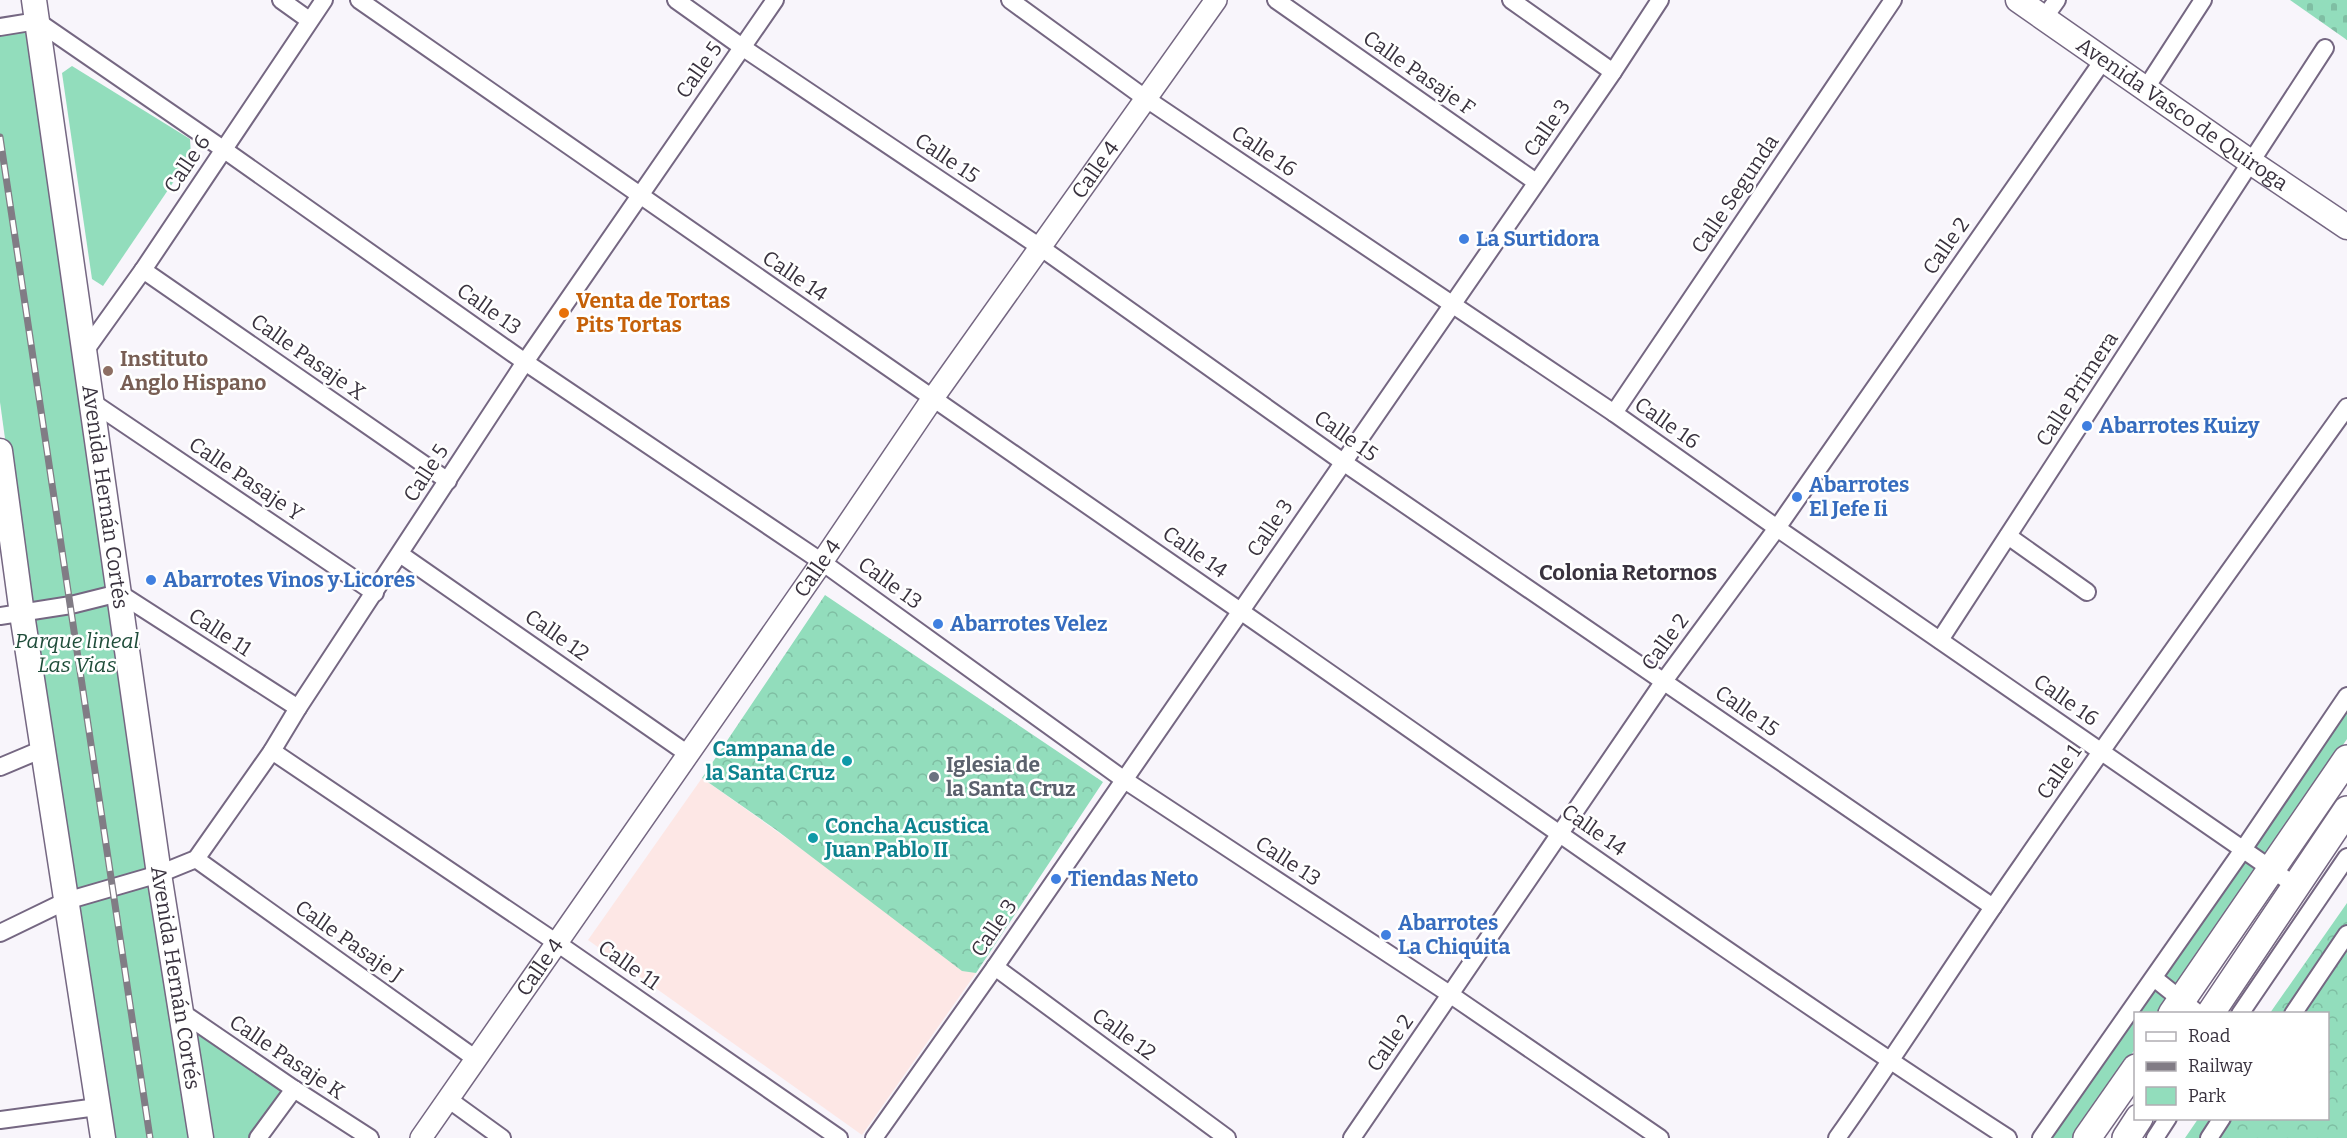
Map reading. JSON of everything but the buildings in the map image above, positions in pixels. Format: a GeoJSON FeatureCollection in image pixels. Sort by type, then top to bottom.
{"type":"FeatureCollection","features":[{"type":"Feature","properties":{"kind":"main road","name":"Avenida Vasco de Quiroga"},"geometry":{"type":"LineString","coordinates":[[2018,0],[2050,9],[2104,59],[2252,163],[2347,226]]}},
{"type":"Feature","properties":{"kind":"main road","name":"Avenida Hernán Cortés"},"geometry":{"type":"LineString","coordinates":[[35,10],[159,874],[201,1138]]}},
{"type":"Feature","properties":{"kind":"main road"},"geometry":{"type":"LineString","coordinates":[[0,451],[11,615],[43,749],[102,1138]]}},
{"type":"Feature","properties":{"kind":"main road"},"geometry":{"type":"LineString","coordinates":[[2184,1009],[2347,759]]}},
{"type":"Feature","properties":{"kind":"main road"},"geometry":{"type":"LineString","coordinates":[[2211,1012],[2347,810]]}},
{"type":"Feature","properties":{"kind":"main road"},"geometry":{"type":"LineString","coordinates":[[2087,1138],[2134,1071]]}},
{"type":"Feature","properties":{"kind":"main road"},"geometry":{"type":"LineString","coordinates":[[2126,1138],[2138,1120]]}},
{"type":"Feature","properties":{"kind":"street"},"geometry":{"type":"LineString","coordinates":[[281,0],[309,20]]}},
{"type":"Feature","properties":{"kind":"street","name":"Calle 6"},"geometry":{"type":"LineString","coordinates":[[85,351],[143,270],[324,0]]}},
{"type":"Feature","properties":{"kind":"street","name":"Calle 14"},"geometry":{"type":"LineString","coordinates":[[359,0],[639,197],[933,398],[1559,834],[1891,1062],[2008,1138]]}},
{"type":"Feature","properties":{"kind":"street","name":"Calle 15"},"geometry":{"type":"LineString","coordinates":[[676,0],[742,47],[1040,247],[1343,462],[1993,907]]}},
{"type":"Feature","properties":{"kind":"street","name":"Calle 5"},"geometry":{"type":"LineString","coordinates":[[196,859],[272,751],[525,362],[775,0]]}},
{"type":"Feature","properties":{"kind":"street","name":"Calle 16"},"geometry":{"type":"LineString","coordinates":[[1010,0],[1145,98],[1614,413],[2242,851],[2296,886]]}},
{"type":"Feature","properties":{"kind":"street","name":"Calle 4"},"geometry":{"type":"LineString","coordinates":[[421,1138],[822,562],[933,398],[1216,0]]}},
{"type":"Feature","properties":{"kind":"street","name":"Calle Pasaje F"},"geometry":{"type":"LineString","coordinates":[[1276,0],[1536,182]]}},
{"type":"Feature","properties":{"kind":"street"},"geometry":{"type":"LineString","coordinates":[[1511,0],[1613,72]]}},
{"type":"Feature","properties":{"kind":"street","name":"Calle 3"},"geometry":{"type":"LineString","coordinates":[[874,1138],[995,967],[1613,72],[1660,0]]}},
{"type":"Feature","properties":{"kind":"street","name":"Calle Segunda"},"geometry":{"type":"LineString","coordinates":[[1614,413],[1893,0]]}},
{"type":"Feature","properties":{"kind":"street"},"geometry":{"type":"LineString","coordinates":[[2146,88],[2204,0]]}},
{"type":"Feature","properties":{"kind":"street"},"geometry":{"type":"LineString","coordinates":[[0,27],[35,10]]}},
{"type":"Feature","properties":{"kind":"street","name":"Calle 13"},"geometry":{"type":"LineString","coordinates":[[35,10],[223,149],[525,362],[822,562],[1123,779],[1451,995],[1660,1138]]}},
{"type":"Feature","properties":{"kind":"street","name":"Calle Primera"},"geometry":{"type":"LineString","coordinates":[[1940,639],[2325,48]]}},
{"type":"Feature","properties":{"kind":"street","name":"Calle 2"},"geometry":{"type":"LineString","coordinates":[[1352,1138],[1664,681],[1778,528],[2104,59]]}},
{"type":"Feature","properties":{"kind":"street","name":"Calle Pasaje X"},"geometry":{"type":"LineString","coordinates":[[143,270],[448,481]]}},
{"type":"Feature","properties":{"kind":"street","name":"Calle Pasaje Y"},"geometry":{"type":"LineString","coordinates":[[92,402],[375,593]]}},
{"type":"Feature","properties":{"kind":"street","name":"Calle 1"},"geometry":{"type":"LineString","coordinates":[[1837,1138],[1891,1062],[1993,907],[2100,752],[2347,407]]}},
{"type":"Feature","properties":{"kind":"street"},"geometry":{"type":"LineString","coordinates":[[2007,536],[2087,592]]}},
{"type":"Feature","properties":{"kind":"street","name":"Calle 12"},"geometry":{"type":"LineString","coordinates":[[400,554],[688,754]]}},
{"type":"Feature","properties":{"kind":"street"},"geometry":{"type":"LineString","coordinates":[[11,615],[71,605],[119,593]]}},
{"type":"Feature","properties":{"kind":"street","name":"Calle 11"},"geometry":{"type":"LineString","coordinates":[[119,593],[298,708]]}},
{"type":"Feature","properties":{"kind":"street"},"geometry":{"type":"LineString","coordinates":[[2041,1138],[2242,851],[2347,696]]}},
{"type":"Feature","properties":{"kind":"street"},"geometry":{"type":"LineString","coordinates":[[0,767],[43,749]]}},
{"type":"Feature","properties":{"kind":"street","name":"Calle 11"},"geometry":{"type":"LineString","coordinates":[[272,751],[557,942],[839,1138]]}},
{"type":"Feature","properties":{"kind":"street"},"geometry":{"type":"LineString","coordinates":[[2241,1012],[2347,858]]}},
{"type":"Feature","properties":{"kind":"street"},"geometry":{"type":"LineString","coordinates":[[0,933],[66,901],[159,874],[196,859]]}},
{"type":"Feature","properties":{"kind":"street","name":"Calle Pasaje J"},"geometry":{"type":"LineString","coordinates":[[196,859],[476,1059]]}},
{"type":"Feature","properties":{"kind":"street"},"geometry":{"type":"LineString","coordinates":[[2294,1012],[2347,934]]}},
{"type":"Feature","properties":{"kind":"street","name":"Calle 12"},"geometry":{"type":"LineString","coordinates":[[995,967],[1227,1138]]}},
{"type":"Feature","properties":{"kind":"street"},"geometry":{"type":"LineString","coordinates":[[2154,978],[2184,1009]]}},
{"type":"Feature","properties":{"kind":"street","name":"Calle Pasaje K"},"geometry":{"type":"LineString","coordinates":[[180,1011],[370,1138]]}},
{"type":"Feature","properties":{"kind":"street"},"geometry":{"type":"LineString","coordinates":[[258,1138],[294,1089]]}},
{"type":"Feature","properties":{"kind":"street"},"geometry":{"type":"LineString","coordinates":[[448,1099],[502,1138]]}},
{"type":"Feature","properties":{"kind":"street"},"geometry":{"type":"LineString","coordinates":[[0,1120],[98,1107]]}},
{"type":"Feature","properties":{"kind":"street"},"geometry":{"type":"LineString","coordinates":[[2155,1138],[2167,1120]]}},
{"type":"Feature","properties":{"kind":"street"},"geometry":{"type":"LineString","coordinates":[[2209,1138],[2221,1120]]}},
{"type":"Feature","properties":{"kind":"shaded area"},"geometry":{"type":"Polygon","coordinates":[[[702,778],[976,973],[862,1135],[588,940],[702,778]]]}},
{"type":"Feature","properties":{"kind":"green space"},"geometry":{"type":"Polygon","coordinates":[[[2290,0],[2347,0],[2347,40],[2290,0]]]}},
{"type":"Feature","properties":{"kind":"green space","name":"Parque lineal Las Vias"},"geometry":{"type":"Polygon","coordinates":[[[32,30],[112,589],[28,606],[0,402],[0,35],[32,30]]]}},
{"type":"Feature","properties":{"kind":"green space"},"geometry":{"type":"Polygon","coordinates":[[[72,66],[190,139],[191,156],[103,286],[92,279],[62,73],[72,66]]]}},
{"type":"Feature","properties":{"kind":"green space"},"geometry":{"type":"Polygon","coordinates":[[[825,595],[1103,782],[976,973],[962,971],[775,829],[702,778],[825,595]]]}},
{"type":"Feature","properties":{"kind":"green space","name":"Parque lineal Las Vias"},"geometry":{"type":"Polygon","coordinates":[[[113,602],[150,871],[71,891],[30,620],[113,602]]]}},
{"type":"Feature","properties":{"kind":"green space"},"geometry":{"type":"Polygon","coordinates":[[[2347,702],[2347,739],[2161,1012],[2134,1012],[2134,1050],[2075,1138],[2047,1138],[2347,702]]]}},
{"type":"Feature","properties":{"kind":"green space"},"geometry":{"type":"Polygon","coordinates":[[[151,885],[195,1138],[111,1138],[73,902],[151,885]]]}},
{"type":"Feature","properties":{"kind":"green space"},"geometry":{"type":"Polygon","coordinates":[[[2347,903],[2347,1138],[2185,1138],[2197,1120],[2329,1120],[2329,1012],[2271,1012],[2347,903]]]}},
{"type":"Feature","properties":{"kind":"green space"},"geometry":{"type":"Polygon","coordinates":[[[190,1026],[285,1092],[251,1138],[208,1138],[190,1026]]]}},
{"type":"Feature","properties":{"kind":"railway"},"geometry":{"type":"LineString","coordinates":[[0,137],[150,1138]]}},
{"type":"Feature","properties":{"kind":"place","name":"La Surtidora"},"geometry":{"type":"Point","coordinates":[1464,239]}},
{"type":"Feature","properties":{"kind":"place","name":"Venta de Tortas Pits Tortas"},"geometry":{"type":"Point","coordinates":[564,313]}},
{"type":"Feature","properties":{"kind":"place","name":"Instituto Anglo Hispano"},"geometry":{"type":"Point","coordinates":[108,371]}},
{"type":"Feature","properties":{"kind":"place","name":"Abarrotes Kuizy"},"geometry":{"type":"Point","coordinates":[2087,426]}},
{"type":"Feature","properties":{"kind":"place","name":"Abarrotes El Jefe Ii"},"geometry":{"type":"Point","coordinates":[1797,497]}},
{"type":"Feature","properties":{"kind":"place","name":"Abarrotes Vinos y Licores"},"geometry":{"type":"Point","coordinates":[151,580]}},
{"type":"Feature","properties":{"kind":"place","name":"Abarrotes Velez"},"geometry":{"type":"Point","coordinates":[938,624]}},
{"type":"Feature","properties":{"kind":"place","name":"Campana de la Santa Cruz"},"geometry":{"type":"Point","coordinates":[847,761]}},
{"type":"Feature","properties":{"kind":"place","name":"Iglesia de la Santa Cruz"},"geometry":{"type":"Point","coordinates":[934,777]}},
{"type":"Feature","properties":{"kind":"place","name":"Concha Acustica Juan Pablo II"},"geometry":{"type":"Point","coordinates":[813,838]}},
{"type":"Feature","properties":{"kind":"place","name":"Tiendas Neto"},"geometry":{"type":"Point","coordinates":[1056,879]}},
{"type":"Feature","properties":{"kind":"place","name":"Abarrotes La Chiquita"},"geometry":{"type":"Point","coordinates":[1386,935]}},
{"type":"Feature","properties":{"kind":"district","name":"Colonia Retornos"},"geometry":{"type":"Point","coordinates":[1628,572]}}]}
